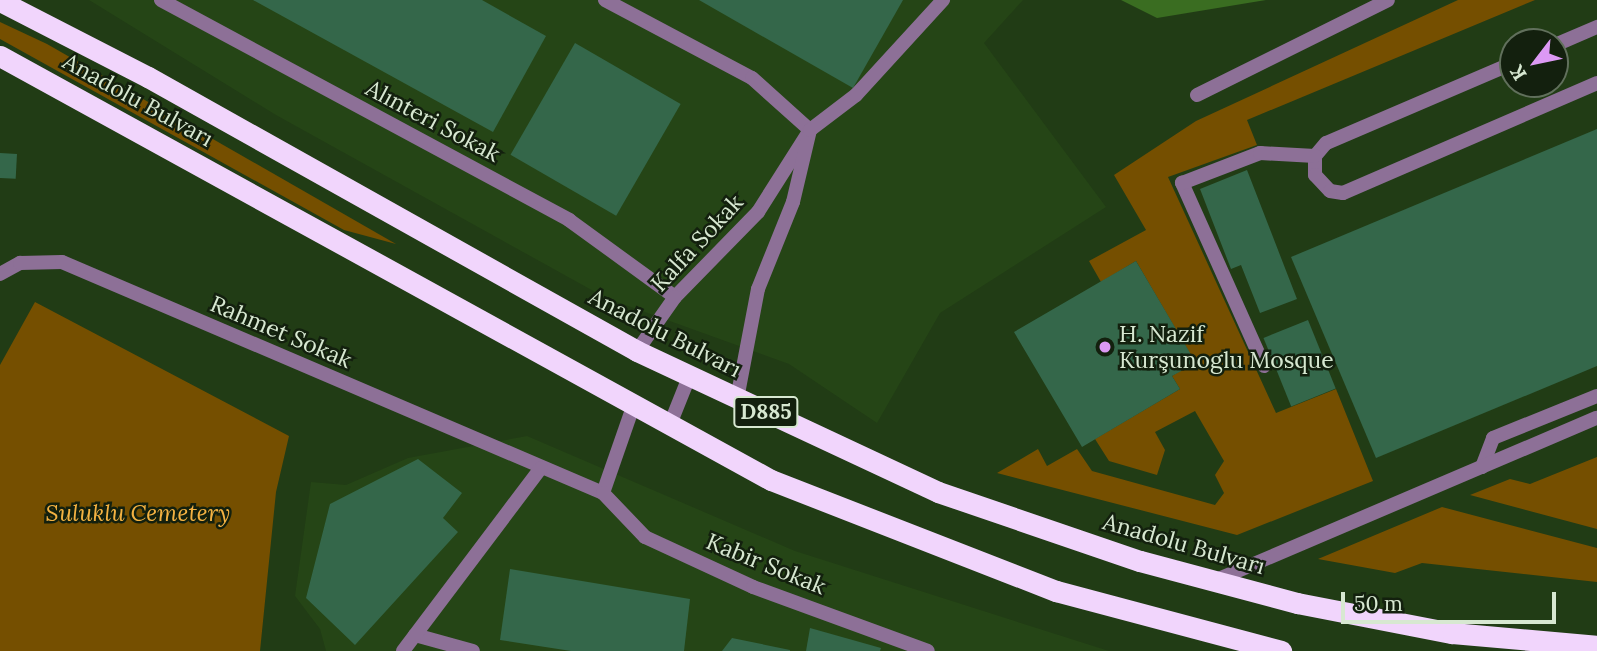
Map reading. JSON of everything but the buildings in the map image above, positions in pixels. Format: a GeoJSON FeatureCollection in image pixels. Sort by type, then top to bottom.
{"type":"FeatureCollection","features":[{"type":"Feature","properties":{"kind":"highway","name":"Anadolu Bulvarı"},"geometry":{"type":"LineString","coordinates":[[0,1],[148,77],[637,352],[938,492],[1214,581],[1385,623],[1597,646]]}},
{"type":"Feature","properties":{"kind":"highway","name":"Anadolu Bulvarı"},"geometry":{"type":"LineString","coordinates":[[2,61],[669,427],[771,480],[1056,591],[1281,651]]}},
{"type":"Feature","properties":{"kind":"street","name":"Alınteri Sokak"},"geometry":{"type":"LineString","coordinates":[[161,0],[569,220],[675,297]]}},
{"type":"Feature","properties":{"kind":"street"},"geometry":{"type":"LineString","coordinates":[[605,0],[752,78],[810,130],[793,202],[758,289],[737,399]]}},
{"type":"Feature","properties":{"kind":"street","name":"Kalfa Sokak"},"geometry":{"type":"LineString","coordinates":[[637,352],[675,297],[758,212],[810,130],[856,95],[943,0]]}},
{"type":"Feature","properties":{"kind":"street"},"geometry":{"type":"LineString","coordinates":[[1197,95],[1388,0]]}},
{"type":"Feature","properties":{"kind":"street"},"geometry":{"type":"LineString","coordinates":[[1569,39],[1597,27]]}},
{"type":"Feature","properties":{"kind":"street"},"geometry":{"type":"LineString","coordinates":[[1499,69],[1326,143],[1315,156],[1315,175],[1330,191],[1343,193],[1597,83]]}},
{"type":"Feature","properties":{"kind":"street"},"geometry":{"type":"LineString","coordinates":[[1264,366],[1182,183],[1259,153],[1315,156]]}},
{"type":"Feature","properties":{"kind":"street","name":"Rahmet Sokak"},"geometry":{"type":"LineString","coordinates":[[0,274],[20,263],[62,262],[541,468]]}},
{"type":"Feature","properties":{"kind":"street"},"geometry":{"type":"LineString","coordinates":[[669,427],[689,377]]}},
{"type":"Feature","properties":{"kind":"street"},"geometry":{"type":"LineString","coordinates":[[1482,467],[1493,438],[1597,396]]}},
{"type":"Feature","properties":{"kind":"street"},"geometry":{"type":"LineString","coordinates":[[603,493],[633,407]]}},
{"type":"Feature","properties":{"kind":"street"},"geometry":{"type":"LineString","coordinates":[[1214,581],[1597,418]]}},
{"type":"Feature","properties":{"kind":"street"},"geometry":{"type":"LineString","coordinates":[[403,651],[541,468]]}},
{"type":"Feature","properties":{"kind":"street","name":"Kabir Sokak"},"geometry":{"type":"LineString","coordinates":[[541,468],[603,493],[645,537],[753,587],[928,651]]}},
{"type":"Feature","properties":{"kind":"street"},"geometry":{"type":"LineString","coordinates":[[415,635],[473,651]]}},
{"type":"Feature","properties":{"kind":"shaded area"},"geometry":{"type":"Polygon","coordinates":[[[89,0],[1023,0],[984,43],[1106,207],[940,313],[877,423],[789,364],[606,298],[276,115],[89,0]]]}},
{"type":"Feature","properties":{"kind":"shaded area"},"geometry":{"type":"Polygon","coordinates":[[[1121,0],[1266,0],[1157,18],[1121,0]]]}},
{"type":"Feature","properties":{"kind":"shaded area"},"geometry":{"type":"Polygon","coordinates":[[[527,436],[795,551],[1109,651],[326,651],[320,629],[295,596],[311,482],[346,485],[408,458],[527,436]]]}},
{"type":"Feature","properties":{"kind":"green space"},"geometry":{"type":"Polygon","coordinates":[[[1458,0],[1535,0],[1247,120],[1257,145],[1168,177],[1276,413],[1336,389],[1373,481],[1237,535],[997,473],[1038,449],[1047,466],[1077,449],[1092,471],[1215,505],[1224,493],[1215,475],[1224,461],[1195,411],[1155,432],[1165,450],[1157,475],[1109,461],[1095,439],[1180,389],[1172,376],[1195,362],[1136,261],[1101,282],[1089,261],[1146,230],[1114,175],[1196,121],[1458,0]]]}},
{"type":"Feature","properties":{"kind":"green space"},"geometry":{"type":"Polygon","coordinates":[[[0,22],[47,44],[396,244],[344,230],[0,39],[0,22]]]}},
{"type":"Feature","properties":{"kind":"green space","name":"Suluklu Cemetery"},"geometry":{"type":"Polygon","coordinates":[[[35,302],[289,436],[276,492],[260,651],[0,651],[0,365],[35,302]]]}},
{"type":"Feature","properties":{"kind":"green space"},"geometry":{"type":"Polygon","coordinates":[[[1597,457],[1597,529],[1470,495],[1510,479],[1530,484],[1597,457]]]}},
{"type":"Feature","properties":{"kind":"green space"},"geometry":{"type":"Polygon","coordinates":[[[1442,507],[1597,548],[1597,582],[1422,563],[1395,573],[1318,559],[1442,507]]]}},
{"type":"Feature","properties":{"kind":"place","name":"H. Nazif Kurşunoglu Mosque"},"geometry":{"type":"Point","coordinates":[1105,347]}}]}
